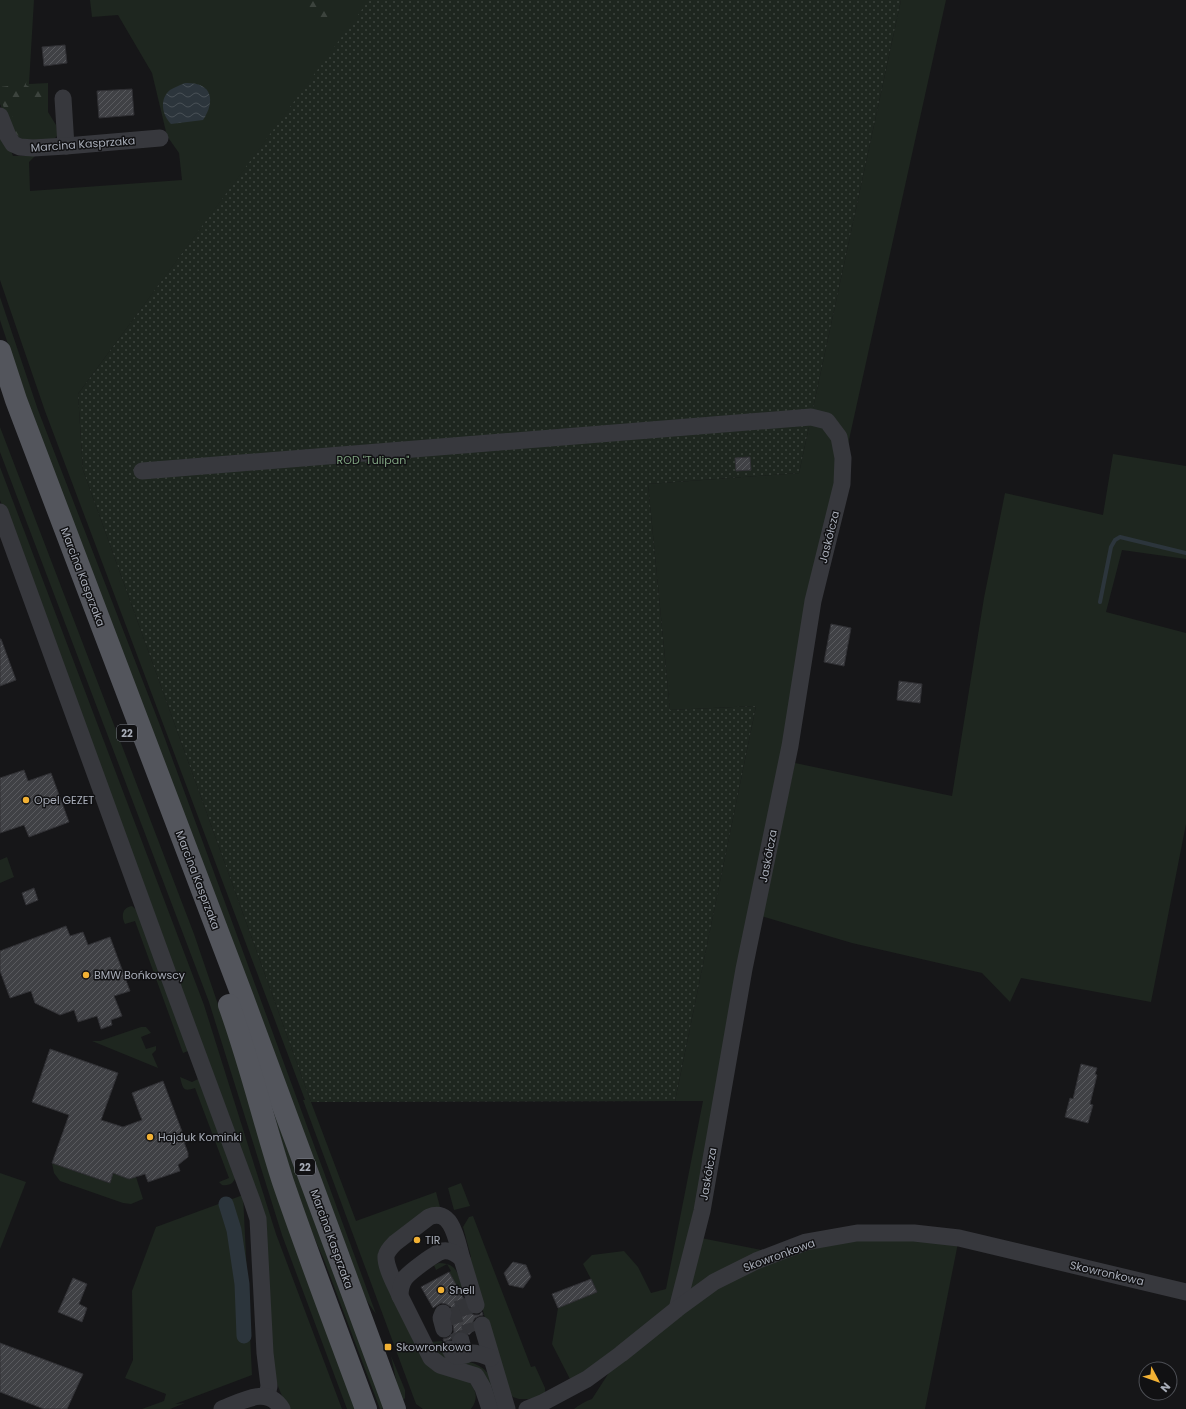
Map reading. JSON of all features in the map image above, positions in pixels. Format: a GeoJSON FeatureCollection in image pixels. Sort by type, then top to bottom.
{"type":"FeatureCollection","features":[{"type":"Feature","properties":{"kind":"main road","name":"Marcina Kasprzaka"},"geometry":{"type":"LineString","coordinates":[[0,351],[16,400],[243,998],[395,1409]]}},
{"type":"Feature","properties":{"kind":"main road","name":"Marcina Kasprzaka"},"geometry":{"type":"LineString","coordinates":[[0,398],[223,988],[238,1030],[283,1180],[366,1409]]}},
{"type":"Feature","properties":{"kind":"street"},"geometry":{"type":"LineString","coordinates":[[63,98],[66,146]]}},
{"type":"Feature","properties":{"kind":"street","name":"Marcina Kasprzaka"},"geometry":{"type":"LineString","coordinates":[[0,116],[8,136],[13,144],[20,148],[66,146],[160,138]]}},
{"type":"Feature","properties":{"kind":"street","name":"Jaskółcza"},"geometry":{"type":"LineString","coordinates":[[142,471],[812,416],[826,421],[839,437],[843,458],[842,484],[813,601],[790,746],[744,969],[702,1211],[677,1309]]}},
{"type":"Feature","properties":{"kind":"street"},"geometry":{"type":"LineString","coordinates":[[0,512],[258,1219],[265,1353],[269,1386],[267,1396]]}},
{"type":"Feature","properties":{"kind":"street"},"geometry":{"type":"LineString","coordinates":[[470,1297],[454,1231],[449,1221],[440,1215],[429,1217],[391,1247],[386,1256],[387,1263],[400,1296],[431,1358],[446,1368],[476,1376],[483,1388],[490,1409]]}},
{"type":"Feature","properties":{"kind":"street","name":"Skowronkowa"},"geometry":{"type":"LineString","coordinates":[[527,1409],[544,1402],[587,1379],[714,1282],[756,1261],[806,1242],[857,1233],[914,1233],[960,1238],[1186,1292]]}},
{"type":"Feature","properties":{"kind":"street"},"geometry":{"type":"LineString","coordinates":[[400,1296],[401,1285],[406,1278],[438,1252],[449,1251],[458,1255],[462,1259]]}},
{"type":"Feature","properties":{"kind":"street"},"geometry":{"type":"LineString","coordinates":[[471,1345],[507,1409]]}},
{"type":"Feature","properties":{"kind":"street"},"geometry":{"type":"LineString","coordinates":[[222,1409],[256,1397],[267,1396],[274,1399],[282,1409]]}},
{"type":"Feature","properties":{"kind":"green space"},"geometry":{"type":"Polygon","coordinates":[[[0,0],[34,0],[29,84],[48,83],[48,112],[56,125],[58,135],[53,140],[33,144],[12,135],[0,104],[0,0]]]}},
{"type":"Feature","properties":{"kind":"green space"},"geometry":{"type":"Polygon","coordinates":[[[90,0],[370,0],[78,394],[83,470],[311,1102],[356,1221],[436,1192],[440,1207],[429,1209],[384,1244],[378,1253],[380,1263],[416,1347],[469,1381],[476,1395],[471,1409],[423,1409],[416,1404],[303,1100],[305,1100],[45,411],[0,280],[0,124],[13,156],[35,156],[29,162],[30,191],[182,180],[179,153],[167,136],[152,73],[118,15],[92,17],[90,0]]]}},
{"type":"Feature","properties":{"kind":"green space"},"geometry":{"type":"Polygon","coordinates":[[[308,0],[327,0],[328,18],[318,23],[309,10],[308,0]]]}},
{"type":"Feature","properties":{"kind":"green space","name":"ROD \"Tulipan\""},"geometry":{"type":"Polygon","coordinates":[[[369,0],[901,0],[799,473],[648,484],[670,710],[756,706],[675,1101],[311,1102],[83,470],[78,394],[369,0]]]}},
{"type":"Feature","properties":{"kind":"green space"},"geometry":{"type":"Polygon","coordinates":[[[901,0],[946,0],[843,467],[701,1238],[776,1253],[806,1242],[959,1238],[925,1409],[574,1409],[592,1399],[621,1354],[571,1381],[552,1344],[558,1308],[597,1292],[583,1264],[592,1255],[624,1251],[638,1267],[651,1293],[666,1289],[703,1101],[675,1101],[756,706],[670,710],[648,484],[799,473],[901,0]]]}},
{"type":"Feature","properties":{"kind":"green space"},"geometry":{"type":"Polygon","coordinates":[[[23,69],[27,72],[26,85],[31,88],[44,88],[46,93],[39,103],[23,99],[13,105],[11,114],[18,125],[26,130],[29,135],[19,136],[14,132],[0,98],[0,87],[15,85],[19,81],[23,69]]]}},
{"type":"Feature","properties":{"kind":"green space"},"geometry":{"type":"Polygon","coordinates":[[[0,297],[38,410],[161,728],[376,1314],[362,1294],[32,416],[0,320],[0,297]]]}},
{"type":"Feature","properties":{"kind":"green space"},"geometry":{"type":"Polygon","coordinates":[[[0,427],[194,934],[356,1409],[347,1409],[282,1235],[209,1002],[0,452],[0,427]]]}},
{"type":"Feature","properties":{"kind":"green space"},"geometry":{"type":"Polygon","coordinates":[[[1113,454],[1186,466],[1186,559],[1122,550],[1106,612],[1186,633],[1186,824],[1151,1002],[1021,978],[1010,1002],[982,973],[852,943],[761,916],[795,763],[952,796],[984,598],[1005,493],[1103,515],[1113,454]]]}},
{"type":"Feature","properties":{"kind":"green space"},"geometry":{"type":"Polygon","coordinates":[[[0,467],[204,1005],[276,1234],[342,1409],[289,1409],[278,1387],[274,1372],[258,1198],[0,500],[0,467]]]}},
{"type":"Feature","properties":{"kind":"green space"},"geometry":{"type":"Polygon","coordinates":[[[7,857],[14,877],[0,883],[0,860],[7,857]]]}},
{"type":"Feature","properties":{"kind":"green space"},"geometry":{"type":"Polygon","coordinates":[[[132,906],[140,913],[236,1176],[233,1182],[229,1184],[222,1185],[219,1182],[229,1178],[195,1088],[188,1090],[184,1088],[182,1084],[180,1077],[192,1082],[198,1079],[188,1051],[183,1053],[135,921],[125,924],[123,915],[124,910],[132,906]]]}},
{"type":"Feature","properties":{"kind":"green space"},"geometry":{"type":"Polygon","coordinates":[[[141,1027],[146,1027],[151,1033],[141,1037],[146,1049],[156,1046],[156,1050],[152,1054],[158,1068],[92,1041],[100,1041],[141,1027]]]}},
{"type":"Feature","properties":{"kind":"green space"},"geometry":{"type":"Polygon","coordinates":[[[260,1066],[386,1408],[380,1409],[324,1260],[300,1205],[260,1066]]]}},
{"type":"Feature","properties":{"kind":"green space"},"geometry":{"type":"Polygon","coordinates":[[[52,1163],[109,1183],[113,1173],[129,1179],[136,1177],[143,1199],[131,1204],[123,1203],[60,1181],[54,1173],[52,1163]]]}},
{"type":"Feature","properties":{"kind":"green space"},"geometry":{"type":"Polygon","coordinates":[[[0,1173],[26,1182],[0,1249],[0,1173]]]}},
{"type":"Feature","properties":{"kind":"green space"},"geometry":{"type":"Polygon","coordinates":[[[461,1183],[470,1206],[454,1210],[448,1188],[461,1183]]]}},
{"type":"Feature","properties":{"kind":"green space"},"geometry":{"type":"Polygon","coordinates":[[[243,1195],[252,1375],[175,1404],[185,1403],[170,1409],[142,1409],[164,1401],[166,1394],[125,1378],[133,1360],[132,1291],[156,1227],[243,1195]]]}},
{"type":"Feature","properties":{"kind":"green space"},"geometry":{"type":"Polygon","coordinates":[[[473,1216],[531,1367],[535,1366],[545,1388],[545,1395],[529,1399],[519,1399],[513,1397],[508,1391],[499,1367],[471,1269],[471,1257],[463,1227],[469,1217],[473,1216]]]}},
{"type":"Feature","properties":{"kind":"green space"},"geometry":{"type":"Polygon","coordinates":[[[439,1263],[447,1264],[436,1270],[434,1265],[439,1263]]]}},
{"type":"Feature","properties":{"kind":"green space"},"geometry":{"type":"Polygon","coordinates":[[[447,1264],[454,1268],[458,1275],[463,1290],[460,1294],[449,1272],[451,1271],[447,1264]]]}},
{"type":"Feature","properties":{"kind":"green space"},"geometry":{"type":"Polygon","coordinates":[[[442,1341],[446,1355],[471,1362],[483,1368],[491,1378],[497,1400],[442,1358],[430,1342],[442,1341]]]}},
{"type":"Feature","properties":{"kind":"green space"},"geometry":{"type":"Polygon","coordinates":[[[391,1356],[405,1390],[405,1398],[402,1401],[399,1394],[391,1356]]]}},
{"type":"Feature","properties":{"kind":"water"},"geometry":{"type":"Polygon","coordinates":[[[185,83],[194,83],[206,89],[210,99],[207,113],[203,120],[171,124],[164,112],[164,98],[170,90],[185,83]]]}},
{"type":"Feature","properties":{"kind":"building"},"geometry":{"type":"Polygon","coordinates":[[[65,45],[67,63],[44,66],[42,47],[65,45]]]}},
{"type":"Feature","properties":{"kind":"building"},"geometry":{"type":"Polygon","coordinates":[[[132,89],[134,115],[99,118],[97,91],[132,89]]]}},
{"type":"Feature","properties":{"kind":"building"},"geometry":{"type":"Polygon","coordinates":[[[750,457],[751,470],[736,471],[735,458],[750,457]]]}},
{"type":"Feature","properties":{"kind":"building"},"geometry":{"type":"Polygon","coordinates":[[[831,624],[851,628],[844,666],[824,662],[831,624]]]}},
{"type":"Feature","properties":{"kind":"building"},"geometry":{"type":"Polygon","coordinates":[[[0,639],[16,680],[0,686],[0,639]]]}},
{"type":"Feature","properties":{"kind":"building"},"geometry":{"type":"Polygon","coordinates":[[[899,681],[922,684],[920,703],[897,700],[899,681]]]}},
{"type":"Feature","properties":{"kind":"building"},"geometry":{"type":"Polygon","coordinates":[[[24,770],[28,781],[51,773],[69,822],[29,837],[24,825],[0,833],[0,778],[24,770]]]}},
{"type":"Feature","properties":{"kind":"building"},"geometry":{"type":"Polygon","coordinates":[[[34,888],[38,900],[26,905],[22,893],[34,888]]]}},
{"type":"Feature","properties":{"kind":"building"},"geometry":{"type":"Polygon","coordinates":[[[66,926],[70,936],[83,932],[88,945],[110,937],[130,991],[114,996],[122,1016],[111,1020],[112,1025],[101,1029],[97,1016],[78,1022],[74,1010],[60,1015],[35,1003],[31,991],[10,998],[0,971],[0,951],[66,926]]]}},
{"type":"Feature","properties":{"kind":"building"},"geometry":{"type":"Polygon","coordinates":[[[50,1049],[118,1073],[101,1120],[123,1127],[142,1120],[132,1093],[163,1081],[186,1142],[184,1142],[188,1157],[178,1165],[180,1171],[148,1182],[145,1174],[129,1179],[113,1173],[110,1183],[52,1163],[69,1115],[32,1102],[50,1049]]]}},
{"type":"Feature","properties":{"kind":"building"},"geometry":{"type":"Polygon","coordinates":[[[1081,1064],[1097,1068],[1095,1074],[1097,1075],[1090,1104],[1093,1105],[1088,1123],[1065,1117],[1070,1098],[1073,1099],[1081,1064]]]}},
{"type":"Feature","properties":{"kind":"building"},"geometry":{"type":"Polygon","coordinates":[[[513,1262],[526,1265],[531,1277],[523,1288],[509,1285],[504,1273],[513,1262]]]}},
{"type":"Feature","properties":{"kind":"building"},"geometry":{"type":"Polygon","coordinates":[[[449,1272],[464,1299],[469,1312],[474,1315],[479,1315],[482,1312],[483,1315],[475,1318],[472,1323],[473,1331],[469,1335],[464,1331],[459,1331],[454,1334],[451,1339],[444,1342],[443,1339],[451,1336],[454,1332],[452,1319],[453,1311],[451,1307],[441,1303],[433,1308],[421,1287],[449,1272]]]}},
{"type":"Feature","properties":{"kind":"building"},"geometry":{"type":"Polygon","coordinates":[[[73,1278],[87,1284],[79,1304],[87,1308],[82,1322],[58,1312],[73,1278]]]}},
{"type":"Feature","properties":{"kind":"building"},"geometry":{"type":"Polygon","coordinates":[[[591,1279],[597,1292],[558,1308],[552,1294],[591,1279]]]}},
{"type":"Feature","properties":{"kind":"building"},"geometry":{"type":"Polygon","coordinates":[[[0,1343],[83,1374],[67,1409],[44,1409],[0,1392],[0,1343]]]}},
{"type":"Feature","properties":{"kind":"waterway"},"geometry":{"type":"LineString","coordinates":[[1100,602],[1111,547],[1115,540],[1120,537],[1186,553]]}},
{"type":"Feature","properties":{"kind":"waterway"},"geometry":{"type":"LineString","coordinates":[[226,1204],[234,1230],[242,1284],[244,1336]]}},
{"type":"Feature","properties":{"kind":"tunnel"},"geometry":{"type":"LineString","coordinates":[[462,1299],[472,1332]]}},
{"type":"Feature","properties":{"kind":"tunnel"},"geometry":{"type":"LineString","coordinates":[[450,1308],[461,1341]]}},
{"type":"Feature","properties":{"kind":"place","name":"Opel GEZET"},"geometry":{"type":"Point","coordinates":[26,800]}},
{"type":"Feature","properties":{"kind":"place","name":"BMW Bońkowscy"},"geometry":{"type":"Point","coordinates":[86,975]}},
{"type":"Feature","properties":{"kind":"place","name":"Hajduk Kominki"},"geometry":{"type":"Point","coordinates":[150,1137]}},
{"type":"Feature","properties":{"kind":"place","name":"TIR"},"geometry":{"type":"Point","coordinates":[417,1240]}},
{"type":"Feature","properties":{"kind":"place","name":"Shell"},"geometry":{"type":"Point","coordinates":[441,1290]}},
{"type":"Feature","properties":{"kind":"place","name":"Skowronkowa"},"geometry":{"type":"Point","coordinates":[388,1347]}}]}
